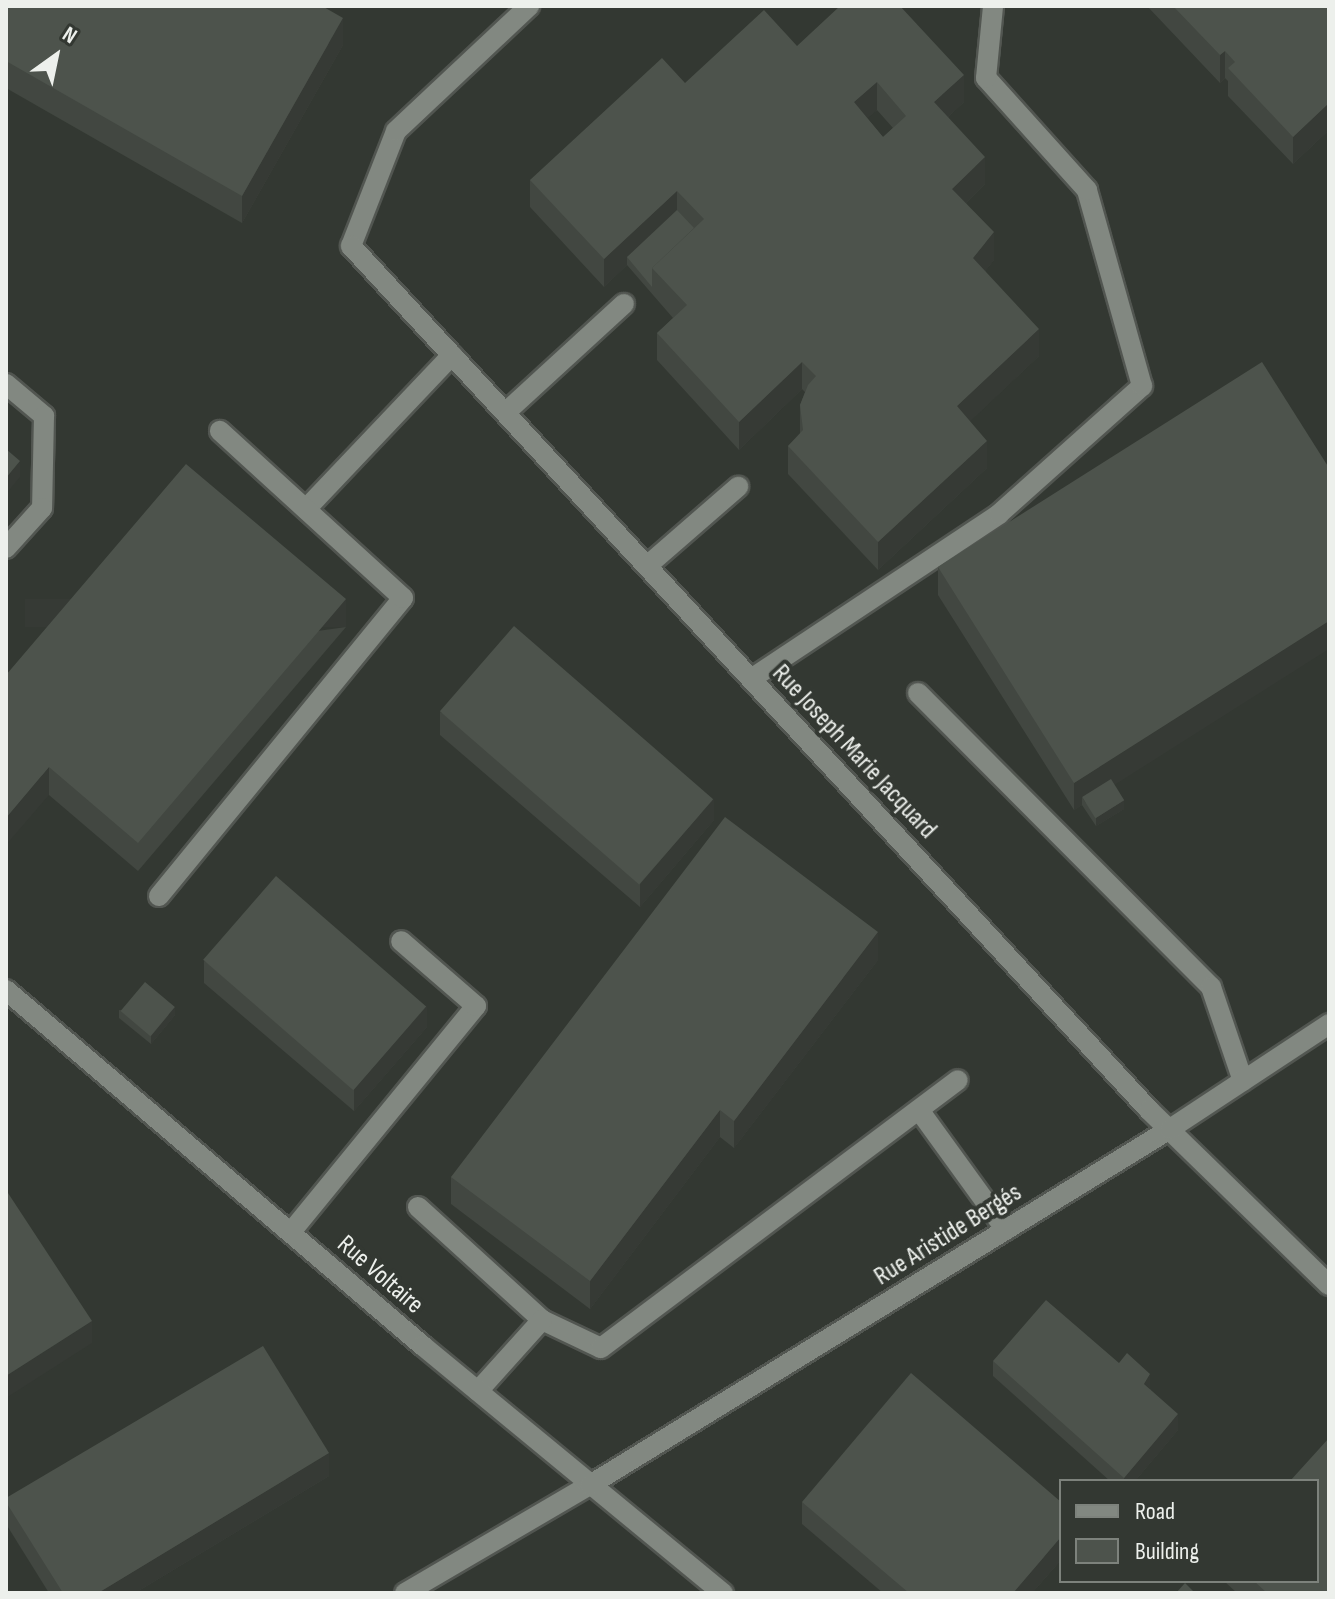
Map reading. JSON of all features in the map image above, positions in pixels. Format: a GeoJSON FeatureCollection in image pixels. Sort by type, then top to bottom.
{"type":"FeatureCollection","features":[{"type":"Feature","properties":{"kind":"street","name":"Rue Joseph Marie Jacquard"},"geometry":{"type":"LineString","coordinates":[[529,6],[396,131],[351,246],[1170,1129],[1329,1285]]}},
{"type":"Feature","properties":{"kind":"street"},"geometry":{"type":"LineString","coordinates":[[751,679],[999,514],[1142,386],[1087,190],[986,78],[993,6]]}},
{"type":"Feature","properties":{"kind":"street"},"geometry":{"type":"LineString","coordinates":[[506,412],[624,304]]}},
{"type":"Feature","properties":{"kind":"street"},"geometry":{"type":"LineString","coordinates":[[306,509],[452,355]]}},
{"type":"Feature","properties":{"kind":"street"},"geometry":{"type":"LineString","coordinates":[[6,384],[44,416],[42,508],[6,548]]}},
{"type":"Feature","properties":{"kind":"street"},"geometry":{"type":"LineString","coordinates":[[159,896],[403,598],[220,431]]}},
{"type":"Feature","properties":{"kind":"street"},"geometry":{"type":"LineString","coordinates":[[647,566],[738,487]]}},
{"type":"Feature","properties":{"kind":"street"},"geometry":{"type":"LineString","coordinates":[[918,693],[1211,987],[1243,1081]]}},
{"type":"Feature","properties":{"kind":"street"},"geometry":{"type":"LineString","coordinates":[[291,1232],[476,1006],[401,941]]}},
{"type":"Feature","properties":{"kind":"street","name":"Rue Voltaire"},"geometry":{"type":"LineString","coordinates":[[6,990],[478,1391],[723,1593]]}},
{"type":"Feature","properties":{"kind":"street","name":"Rue Aristide Bergés"},"geometry":{"type":"LineString","coordinates":[[405,1593],[590,1485],[1006,1230],[1170,1129],[1329,1024]]}},
{"type":"Feature","properties":{"kind":"street"},"geometry":{"type":"LineString","coordinates":[[418,1207],[542,1320],[601,1348],[958,1080]]}},
{"type":"Feature","properties":{"kind":"street"},"geometry":{"type":"LineString","coordinates":[[919,1110],[1006,1230]]}},
{"type":"Feature","properties":{"kind":"street"},"geometry":{"type":"LineString","coordinates":[[478,1391],[542,1320]]}},
{"type":"Feature","properties":{"kind":"building"},"geometry":{"type":"Polygon","coordinates":[[[6,6],[322,6],[343,18],[242,196],[6,61],[6,6]]]}},
{"type":"Feature","properties":{"kind":"building"},"geometry":{"type":"Polygon","coordinates":[[[840,6],[900,6],[964,75],[934,102],[985,157],[952,189],[994,232],[973,258],[1039,329],[957,406],[987,441],[878,542],[788,446],[803,430],[800,405],[808,385],[816,376],[802,362],[739,422],[657,333],[687,305],[652,268],[704,219],[677,191],[604,259],[530,180],[662,58],[685,83],[764,10],[797,46],[840,6]],[[877,82],[854,102],[883,137],[906,116],[877,82]]]}},
{"type":"Feature","properties":{"kind":"building"},"geometry":{"type":"Polygon","coordinates":[[[1173,6],[1329,6],[1329,103],[1293,137],[1228,68],[1235,62],[1225,51],[1220,55],[1173,6]]]}},
{"type":"Feature","properties":{"kind":"building"},"geometry":{"type":"Polygon","coordinates":[[[677,210],[694,228],[652,268],[652,287],[627,257],[677,210]]]}},
{"type":"Feature","properties":{"kind":"building"},"geometry":{"type":"Polygon","coordinates":[[[1262,362],[1329,468],[1329,621],[1074,783],[938,567],[1262,362]]]}},
{"type":"Feature","properties":{"kind":"building"},"geometry":{"type":"Polygon","coordinates":[[[6,449],[20,461],[6,478],[6,449]]]}},
{"type":"Feature","properties":{"kind":"building"},"geometry":{"type":"Polygon","coordinates":[[[186,464],[346,599],[138,843],[49,767],[6,818],[6,675],[186,464]]]}},
{"type":"Feature","properties":{"kind":"building"},"geometry":{"type":"Polygon","coordinates":[[[514,626],[713,799],[639,884],[440,711],[514,626]]]}},
{"type":"Feature","properties":{"kind":"building"},"geometry":{"type":"Polygon","coordinates":[[[1111,779],[1124,800],[1095,818],[1082,797],[1111,779]]]}},
{"type":"Feature","properties":{"kind":"building"},"geometry":{"type":"Polygon","coordinates":[[[725,817],[878,932],[734,1121],[720,1110],[590,1281],[451,1177],[725,817]]]}},
{"type":"Feature","properties":{"kind":"building"},"geometry":{"type":"Polygon","coordinates":[[[276,876],[426,1007],[353,1090],[203,960],[276,876]]]}},
{"type":"Feature","properties":{"kind":"building"},"geometry":{"type":"Polygon","coordinates":[[[145,982],[175,1007],[150,1036],[121,1011],[145,982]]]}},
{"type":"Feature","properties":{"kind":"building"},"geometry":{"type":"Polygon","coordinates":[[[6,1190],[92,1321],[6,1376],[6,1190]]]}},
{"type":"Feature","properties":{"kind":"building"},"geometry":{"type":"Polygon","coordinates":[[[1046,1300],[1119,1363],[1127,1353],[1150,1374],[1144,1384],[1178,1414],[1124,1478],[993,1361],[1046,1300]]]}},
{"type":"Feature","properties":{"kind":"building"},"geometry":{"type":"Polygon","coordinates":[[[263,1346],[329,1453],[98,1593],[63,1593],[6,1498],[263,1346]]]}},
{"type":"Feature","properties":{"kind":"building"},"geometry":{"type":"Polygon","coordinates":[[[911,1373],[1059,1500],[1059,1539],[1013,1593],[909,1593],[802,1502],[911,1373]]]}},
{"type":"Feature","properties":{"kind":"building"},"geometry":{"type":"Polygon","coordinates":[[[1329,1438],[1329,1593],[1267,1593],[1256,1583],[1319,1583],[1319,1479],[1292,1479],[1329,1438]]]}},
{"type":"Feature","properties":{"kind":"building"},"geometry":{"type":"Polygon","coordinates":[[[1185,1583],[1195,1593],[1176,1593],[1185,1583]]]}}]}
